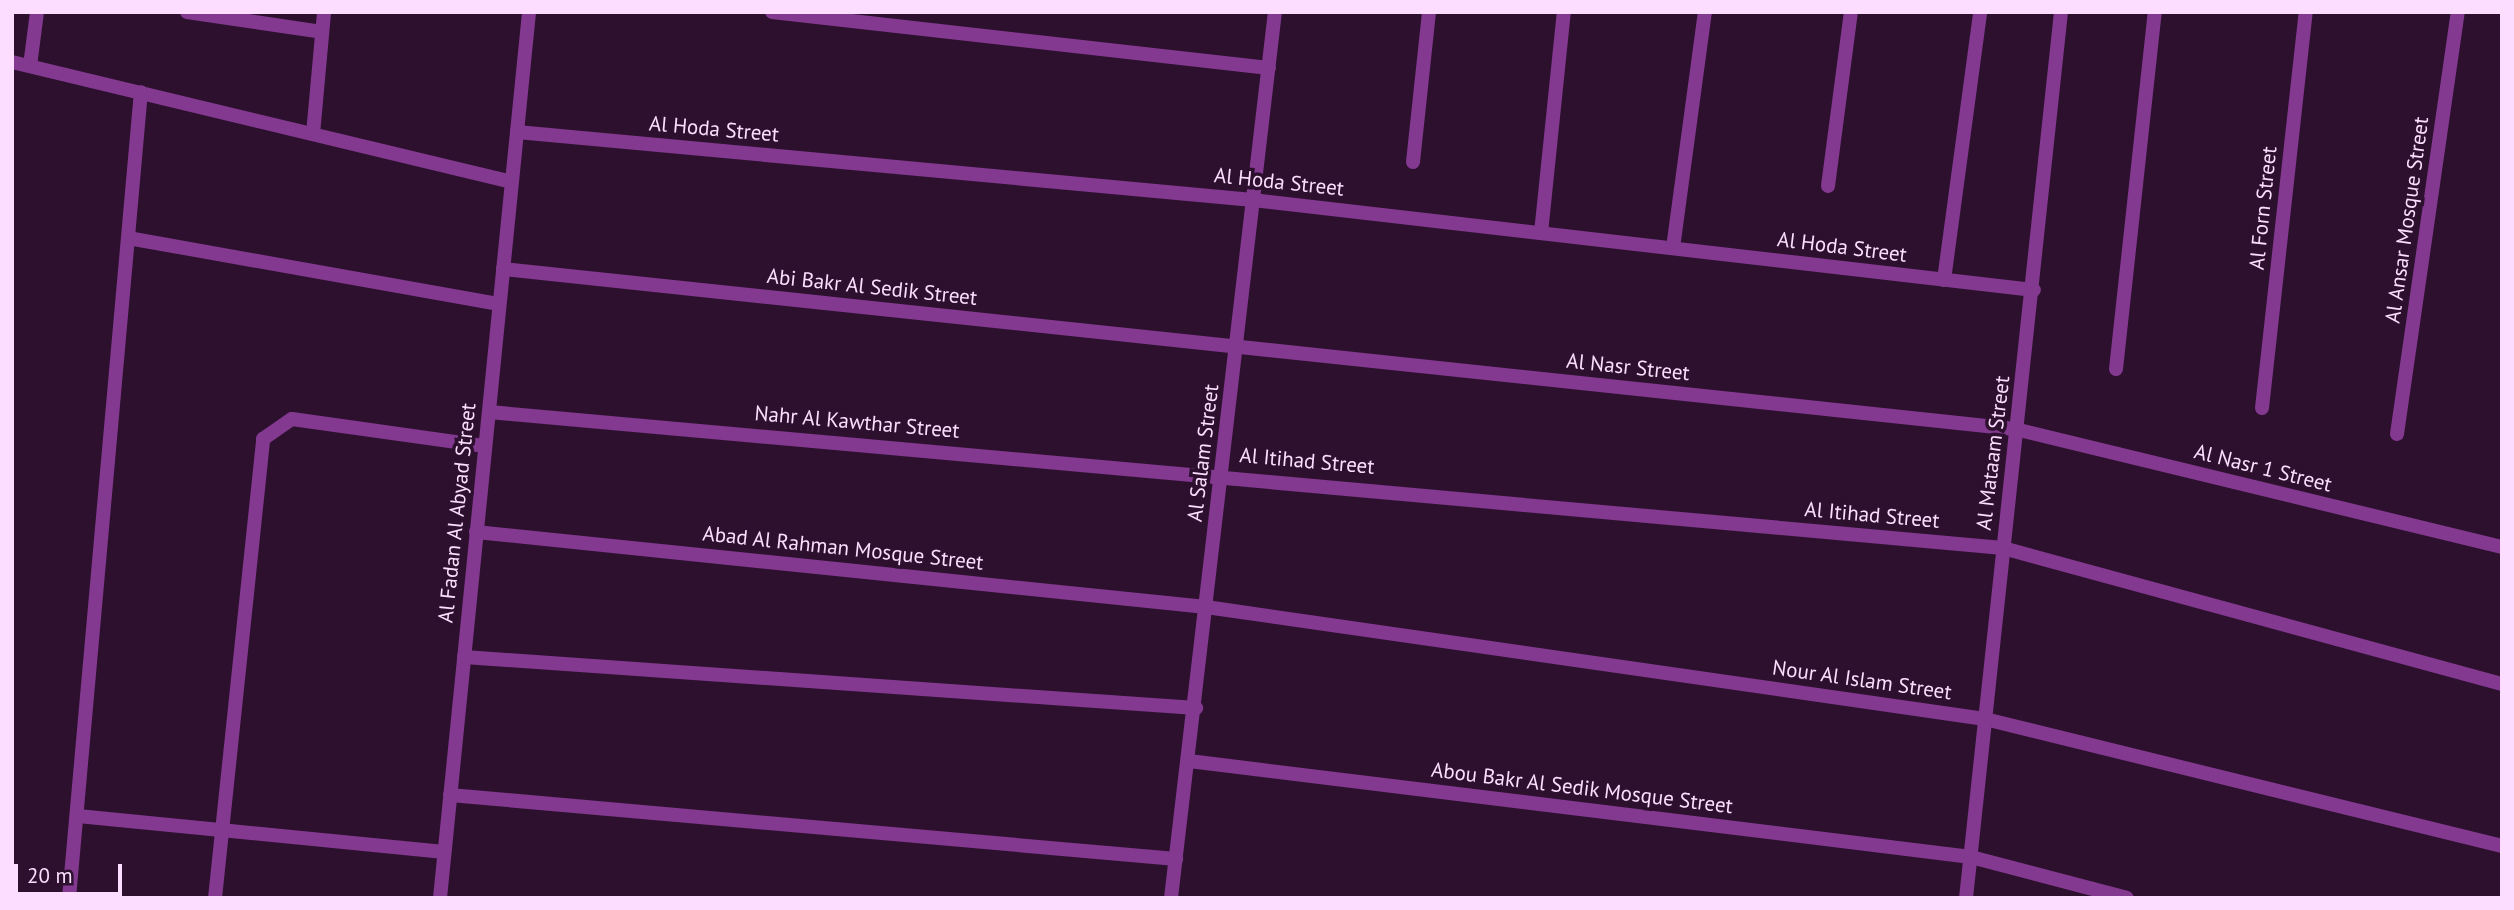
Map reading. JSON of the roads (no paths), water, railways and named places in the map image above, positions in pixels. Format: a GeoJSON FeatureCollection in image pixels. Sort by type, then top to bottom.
{"type":"FeatureCollection","features":[{"type":"Feature","properties":{"kind":"street"},"geometry":{"type":"LineString","coordinates":[[30,66],[37,12]]}},
{"type":"Feature","properties":{"kind":"street"},"geometry":{"type":"LineString","coordinates":[[187,12],[322,32]]}},
{"type":"Feature","properties":{"kind":"street"},"geometry":{"type":"LineString","coordinates":[[313,134],[324,12]]}},
{"type":"Feature","properties":{"kind":"street","name":"Al Fadan Al Abyad Street"},"geometry":{"type":"LineString","coordinates":[[440,898],[529,12]]}},
{"type":"Feature","properties":{"kind":"street"},"geometry":{"type":"LineString","coordinates":[[772,12],[1269,68]]}},
{"type":"Feature","properties":{"kind":"street","name":"Al Salam Street"},"geometry":{"type":"LineString","coordinates":[[1171,898],[1196,708],[1275,12]]}},
{"type":"Feature","properties":{"kind":"street"},"geometry":{"type":"LineString","coordinates":[[1413,162],[1429,12]]}},
{"type":"Feature","properties":{"kind":"street"},"geometry":{"type":"LineString","coordinates":[[1541,233],[1564,12]]}},
{"type":"Feature","properties":{"kind":"street"},"geometry":{"type":"LineString","coordinates":[[1673,248],[1705,12]]}},
{"type":"Feature","properties":{"kind":"street"},"geometry":{"type":"LineString","coordinates":[[1828,186],[1851,12]]}},
{"type":"Feature","properties":{"kind":"street"},"geometry":{"type":"LineString","coordinates":[[1944,280],[1980,12]]}},
{"type":"Feature","properties":{"kind":"street","name":"Al Mataam Street"},"geometry":{"type":"LineString","coordinates":[[1966,898],[2015,429],[2034,290],[2061,12]]}},
{"type":"Feature","properties":{"kind":"street"},"geometry":{"type":"LineString","coordinates":[[2116,369],[2155,12]]}},
{"type":"Feature","properties":{"kind":"street","name":"Al Forn Street"},"geometry":{"type":"LineString","coordinates":[[2262,408],[2306,12]]}},
{"type":"Feature","properties":{"kind":"street","name":"Al Ansar Mosque Street"},"geometry":{"type":"LineString","coordinates":[[2397,434],[2458,12]]}},
{"type":"Feature","properties":{"kind":"street"},"geometry":{"type":"LineString","coordinates":[[12,62],[512,182]]}},
{"type":"Feature","properties":{"kind":"street"},"geometry":{"type":"LineString","coordinates":[[69,898],[141,92]]}},
{"type":"Feature","properties":{"kind":"street","name":"Al Hoda Street"},"geometry":{"type":"LineString","coordinates":[[517,132],[1253,200],[2034,290]]}},
{"type":"Feature","properties":{"kind":"street"},"geometry":{"type":"LineString","coordinates":[[128,238],[499,304]]}},
{"type":"Feature","properties":{"kind":"street","name":"Abi Bakr Al Sedik Street"},"geometry":{"type":"LineString","coordinates":[[503,269],[1236,347]]}},
{"type":"Feature","properties":{"kind":"street","name":"Al Nasr Street"},"geometry":{"type":"LineString","coordinates":[[1236,347],[2015,429]]}},
{"type":"Feature","properties":{"kind":"street","name":"Nahr Al Kawthar Street"},"geometry":{"type":"LineString","coordinates":[[489,412],[1222,474]]}},
{"type":"Feature","properties":{"kind":"street"},"geometry":{"type":"LineString","coordinates":[[215,898],[263,439],[292,419],[485,446]]}},
{"type":"Feature","properties":{"kind":"street","name":"Al Nasr 1 Street"},"geometry":{"type":"LineString","coordinates":[[2015,429],[2502,547]]}},
{"type":"Feature","properties":{"kind":"street","name":"Al Itihad Street"},"geometry":{"type":"LineString","coordinates":[[1222,474],[2003,548],[2502,684]]}},
{"type":"Feature","properties":{"kind":"street","name":"Abad Al Rahman Mosque Street"},"geometry":{"type":"LineString","coordinates":[[477,532],[1206,607]]}},
{"type":"Feature","properties":{"kind":"street","name":"Nour Al Islam Street"},"geometry":{"type":"LineString","coordinates":[[1206,607],[1985,719],[2502,846]]}},
{"type":"Feature","properties":{"kind":"street"},"geometry":{"type":"LineString","coordinates":[[464,657],[1196,708]]}},
{"type":"Feature","properties":{"kind":"street","name":"Abou Bakr Al Sedik Mosque Street"},"geometry":{"type":"LineString","coordinates":[[1189,761],[1971,857],[2127,898]]}},
{"type":"Feature","properties":{"kind":"street"},"geometry":{"type":"LineString","coordinates":[[450,795],[1176,859]]}},
{"type":"Feature","properties":{"kind":"street"},"geometry":{"type":"LineString","coordinates":[[78,816],[222,828],[444,852]]}}]}
